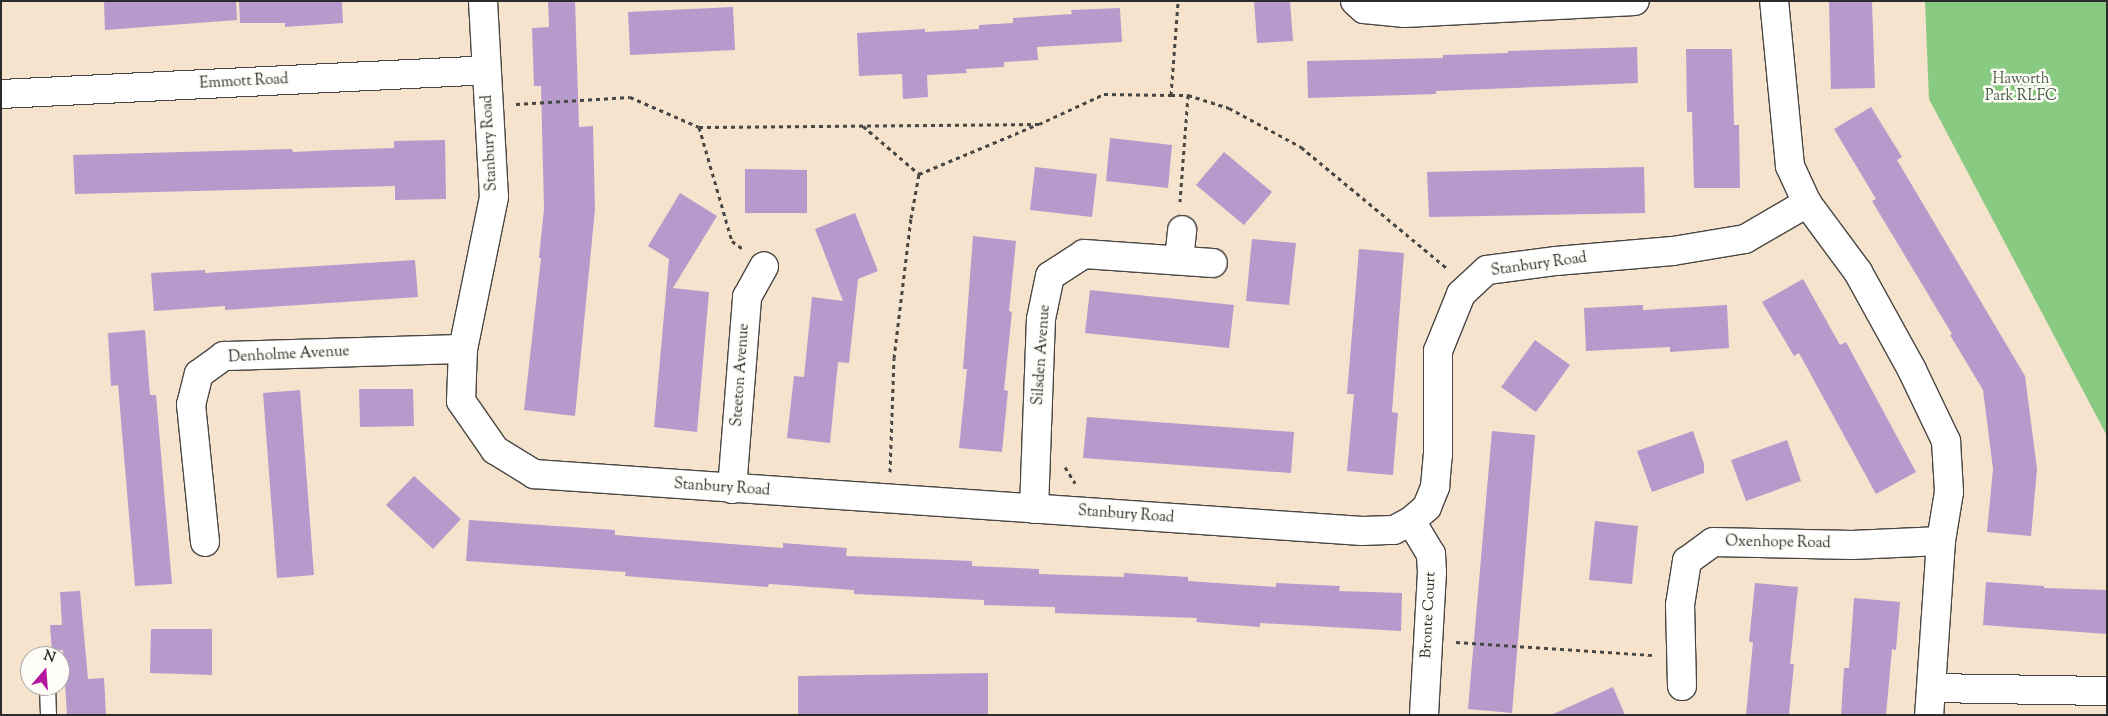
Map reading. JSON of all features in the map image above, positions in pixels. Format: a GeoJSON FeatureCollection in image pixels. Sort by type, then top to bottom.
{"type":"FeatureCollection","features":[{"type":"Feature","properties":{"kind":"street","name":"Stanbury Road"},"geometry":{"type":"LineString","coordinates":[[483,1],[494,197],[463,348],[461,401],[494,450],[534,474],[1362,531],[1394,530],[1411,521],[1427,507],[1435,487],[1438,455],[1438,351],[1461,294],[1487,270],[1556,261],[1673,251],[1745,239],[1808,203]]}},
{"type":"Feature","properties":{"kind":"street"},"geometry":{"type":"LineString","coordinates":[[1355,1],[1364,9],[1404,13],[1635,1]]}},
{"type":"Feature","properties":{"kind":"street"},"geometry":{"type":"LineString","coordinates":[[1774,1],[1790,166],[1808,203],[1858,272],[1912,370],[1946,441],[1949,492],[1941,541],[1929,715]]}},
{"type":"Feature","properties":{"kind":"street","name":"Emmott Road"},"geometry":{"type":"LineString","coordinates":[[1,94],[486,70]]}},
{"type":"Feature","properties":{"kind":"street"},"geometry":{"type":"LineString","coordinates":[[1179,260],[1182,230]]}},
{"type":"Feature","properties":{"kind":"street","name":"Silsden Avenue"},"geometry":{"type":"LineString","coordinates":[[1034,509],[1041,319],[1050,276],[1084,254],[1213,263]]}},
{"type":"Feature","properties":{"kind":"street","name":"Steeton Avenue"},"geometry":{"type":"LineString","coordinates":[[732,488],[747,297],[764,266]]}},
{"type":"Feature","properties":{"kind":"street","name":"Denholme Avenue"},"geometry":{"type":"LineString","coordinates":[[206,542],[192,405],[199,374],[205,369],[224,356],[463,348]]}},
{"type":"Feature","properties":{"kind":"street","name":"Bronte Court"},"geometry":{"type":"LineString","coordinates":[[1411,521],[1431,554],[1432,572],[1424,715]]}},
{"type":"Feature","properties":{"kind":"street","name":"Oxenhope Road"},"geometry":{"type":"LineString","coordinates":[[1682,686],[1683,657],[1680,605],[1687,561],[1713,542],[1852,545],[1941,541]]}},
{"type":"Feature","properties":{"kind":"street"},"geometry":{"type":"LineString","coordinates":[[1932,688],[2059,679],[2107,691]]}},
{"type":"Feature","properties":{"kind":"lane"},"geometry":{"type":"LineString","coordinates":[[47,696],[48,715]]}},
{"type":"Feature","properties":{"kind":"path"},"geometry":{"type":"LineString","coordinates":[[1171,95],[1178,1]]}},
{"type":"Feature","properties":{"kind":"path"},"geometry":{"type":"LineString","coordinates":[[919,174],[1039,124],[1104,94],[1188,95],[1229,108],[1301,147],[1469,287]]}},
{"type":"Feature","properties":{"kind":"path"},"geometry":{"type":"LineString","coordinates":[[1182,230],[1180,208],[1188,95]]}},
{"type":"Feature","properties":{"kind":"path"},"geometry":{"type":"LineString","coordinates":[[488,105],[630,97],[699,127],[1039,124]]}},
{"type":"Feature","properties":{"kind":"path"},"geometry":{"type":"LineString","coordinates":[[863,125],[919,174]]}},
{"type":"Feature","properties":{"kind":"path"},"geometry":{"type":"LineString","coordinates":[[699,127],[732,241],[764,266]]}},
{"type":"Feature","properties":{"kind":"path"},"geometry":{"type":"LineString","coordinates":[[890,499],[894,358],[911,218],[919,174]]}},
{"type":"Feature","properties":{"kind":"path"},"geometry":{"type":"LineString","coordinates":[[1428,640],[1683,657]]}},
{"type":"Feature","properties":{"kind":"green space","name":"Haworth Park RLFC"},"geometry":{"type":"Polygon","coordinates":[[[1925,1],[2107,1],[2107,436],[1929,99],[1925,1]]]}},
{"type":"Feature","properties":{"kind":"building"},"geometry":{"type":"Polygon","coordinates":[[[104,1],[236,1],[237,20],[105,30],[104,1]]]}},
{"type":"Feature","properties":{"kind":"building"},"geometry":{"type":"Polygon","coordinates":[[[239,1],[342,1],[343,23],[285,27],[285,23],[240,23],[239,1]]]}},
{"type":"Feature","properties":{"kind":"building"},"geometry":{"type":"Polygon","coordinates":[[[548,1],[575,1],[579,127],[593,126],[595,209],[575,416],[524,410],[541,258],[539,258],[544,208],[541,86],[534,86],[532,28],[549,27],[548,1]]]}},
{"type":"Feature","properties":{"kind":"building"},"geometry":{"type":"Polygon","coordinates":[[[1254,1],[1290,1],[1293,41],[1257,43],[1254,1]]]}},
{"type":"Feature","properties":{"kind":"building"},"geometry":{"type":"Polygon","coordinates":[[[1829,1],[1872,1],[1875,88],[1831,89],[1829,1]]]}},
{"type":"Feature","properties":{"kind":"building"},"geometry":{"type":"Polygon","coordinates":[[[733,7],[735,50],[630,55],[628,12],[733,7]]]}},
{"type":"Feature","properties":{"kind":"building"},"geometry":{"type":"Polygon","coordinates":[[[1120,8],[1122,42],[1037,47],[1038,60],[1004,62],[1004,67],[966,69],[967,73],[927,75],[928,97],[903,99],[902,74],[859,76],[857,33],[925,29],[925,32],[979,29],[979,25],[1013,23],[1013,18],[1072,14],[1071,10],[1120,8]]]}},
{"type":"Feature","properties":{"kind":"building"},"geometry":{"type":"Polygon","coordinates":[[[1637,47],[1638,83],[1436,91],[1436,94],[1308,98],[1307,61],[1443,58],[1443,55],[1508,53],[1508,51],[1637,47]]]}},
{"type":"Feature","properties":{"kind":"building"},"geometry":{"type":"Polygon","coordinates":[[[1686,49],[1732,49],[1734,125],[1739,125],[1740,188],[1694,188],[1692,112],[1687,112],[1686,49]]]}},
{"type":"Feature","properties":{"kind":"building"},"geometry":{"type":"Polygon","coordinates":[[[1871,107],[1902,157],[1897,160],[2025,376],[2037,469],[2031,536],[1987,532],[1993,469],[1983,390],[1950,335],[1952,334],[1872,201],[1876,199],[1834,129],[1871,107]]]}},
{"type":"Feature","properties":{"kind":"building"},"geometry":{"type":"Polygon","coordinates":[[[1110,138],[1172,145],[1168,188],[1106,181],[1110,138]]]}},
{"type":"Feature","properties":{"kind":"building"},"geometry":{"type":"Polygon","coordinates":[[[445,140],[446,199],[395,200],[395,186],[75,194],[73,155],[292,149],[293,152],[394,148],[394,141],[445,140]]]}},
{"type":"Feature","properties":{"kind":"building"},"geometry":{"type":"Polygon","coordinates":[[[1224,152],[1272,192],[1244,225],[1196,185],[1224,152]]]}},
{"type":"Feature","properties":{"kind":"building"},"geometry":{"type":"Polygon","coordinates":[[[1035,167],[1097,174],[1092,217],[1030,210],[1035,167]]]}},
{"type":"Feature","properties":{"kind":"building"},"geometry":{"type":"Polygon","coordinates":[[[1644,167],[1645,213],[1429,217],[1427,172],[1644,167]]]}},
{"type":"Feature","properties":{"kind":"building"},"geometry":{"type":"Polygon","coordinates":[[[745,169],[807,170],[807,213],[745,213],[745,169]]]}},
{"type":"Feature","properties":{"kind":"building"},"geometry":{"type":"Polygon","coordinates":[[[680,193],[717,216],[673,288],[709,292],[697,432],[654,427],[669,259],[648,246],[680,193]]]}},
{"type":"Feature","properties":{"kind":"building"},"geometry":{"type":"Polygon","coordinates":[[[855,213],[878,271],[858,279],[849,363],[838,362],[830,443],[787,438],[794,376],[804,377],[812,297],[843,301],[815,229],[855,213]]]}},
{"type":"Feature","properties":{"kind":"building"},"geometry":{"type":"Polygon","coordinates":[[[973,236],[1016,241],[1009,311],[1012,312],[1004,390],[1008,391],[1002,452],[959,448],[967,369],[963,369],[973,236]]]}},
{"type":"Feature","properties":{"kind":"building"},"geometry":{"type":"Polygon","coordinates":[[[1252,239],[1296,243],[1289,305],[1246,301],[1252,239]]]}},
{"type":"Feature","properties":{"kind":"building"},"geometry":{"type":"Polygon","coordinates":[[[1359,249],[1404,253],[1392,412],[1398,413],[1393,475],[1347,471],[1354,394],[1347,394],[1359,249]]]}},
{"type":"Feature","properties":{"kind":"building"},"geometry":{"type":"Polygon","coordinates":[[[415,260],[418,297],[225,310],[225,306],[154,311],[151,273],[205,270],[205,273],[415,260]]]}},
{"type":"Feature","properties":{"kind":"building"},"geometry":{"type":"Polygon","coordinates":[[[1803,279],[1840,345],[1846,342],[1916,472],[1876,494],[1799,353],[1794,356],[1762,302],[1803,279]]]}},
{"type":"Feature","properties":{"kind":"building"},"geometry":{"type":"Polygon","coordinates":[[[1090,290],[1234,305],[1229,348],[1085,333],[1090,290]]]}},
{"type":"Feature","properties":{"kind":"building"},"geometry":{"type":"Polygon","coordinates":[[[1643,305],[1643,310],[1727,305],[1729,348],[1670,352],[1670,347],[1586,351],[1584,308],[1643,305]]]}},
{"type":"Feature","properties":{"kind":"building"},"geometry":{"type":"Polygon","coordinates":[[[145,330],[150,395],[156,395],[172,584],[135,586],[118,385],[111,386],[108,333],[145,330]]]}},
{"type":"Feature","properties":{"kind":"building"},"geometry":{"type":"Polygon","coordinates":[[[1535,340],[1570,365],[1536,412],[1501,387],[1535,340]]]}},
{"type":"Feature","properties":{"kind":"building"},"geometry":{"type":"Polygon","coordinates":[[[359,389],[413,389],[414,426],[360,427],[359,389]]]}},
{"type":"Feature","properties":{"kind":"building"},"geometry":{"type":"Polygon","coordinates":[[[300,390],[314,575],[277,578],[263,393],[300,390]]]}},
{"type":"Feature","properties":{"kind":"building"},"geometry":{"type":"Polygon","coordinates":[[[1087,417],[1294,432],[1291,473],[1083,458],[1087,417]]]}},
{"type":"Feature","properties":{"kind":"building"},"geometry":{"type":"Polygon","coordinates":[[[1492,431],[1535,435],[1512,713],[1468,709],[1492,431]]]}},
{"type":"Feature","properties":{"kind":"building"},"geometry":{"type":"Polygon","coordinates":[[[1693,431],[1704,464],[1704,473],[1652,492],[1637,451],[1693,431]]]}},
{"type":"Feature","properties":{"kind":"building"},"geometry":{"type":"Polygon","coordinates":[[[1787,440],[1801,481],[1746,501],[1731,460],[1787,440]]]}},
{"type":"Feature","properties":{"kind":"building"},"geometry":{"type":"Polygon","coordinates":[[[414,476],[461,519],[433,549],[386,505],[414,476]]]}},
{"type":"Feature","properties":{"kind":"building"},"geometry":{"type":"Polygon","coordinates":[[[469,520],[615,530],[615,535],[783,548],[783,543],[847,548],[846,556],[972,561],[972,566],[1039,569],[1039,574],[1124,577],[1124,573],[1188,577],[1188,581],[1276,587],[1276,583],[1340,586],[1339,591],[1402,593],[1401,631],[1260,623],[1260,627],[1196,622],[1197,618],[1055,613],[1055,607],[984,605],[984,600],[854,594],[854,590],[769,584],[768,587],[625,576],[626,572],[466,561],[469,520]]]}},
{"type":"Feature","properties":{"kind":"building"},"geometry":{"type":"Polygon","coordinates":[[[1595,521],[1638,526],[1632,584],[1589,580],[1595,521]]]}},
{"type":"Feature","properties":{"kind":"building"},"geometry":{"type":"Polygon","coordinates":[[[1986,582],[2044,586],[2044,588],[2107,590],[2107,634],[1983,625],[1986,582]]]}},
{"type":"Feature","properties":{"kind":"building"},"geometry":{"type":"Polygon","coordinates":[[[1755,583],[1798,587],[1790,664],[1794,664],[1789,715],[1746,715],[1753,642],[1749,642],[1755,583]]]}},
{"type":"Feature","properties":{"kind":"building"},"geometry":{"type":"Polygon","coordinates":[[[80,591],[88,679],[104,678],[106,715],[67,715],[66,696],[70,696],[70,646],[52,646],[50,625],[62,625],[60,592],[80,591]]]}},
{"type":"Feature","properties":{"kind":"building"},"geometry":{"type":"Polygon","coordinates":[[[1854,598],[1900,602],[1896,650],[1892,649],[1886,715],[1841,715],[1844,668],[1849,668],[1854,598]]]}},
{"type":"Feature","properties":{"kind":"building"},"geometry":{"type":"Polygon","coordinates":[[[151,629],[212,629],[212,675],[150,673],[151,629]]]}},
{"type":"Feature","properties":{"kind":"building"},"geometry":{"type":"Polygon","coordinates":[[[988,673],[988,715],[798,715],[798,676],[988,673]]]}},
{"type":"Feature","properties":{"kind":"building"},"geometry":{"type":"Polygon","coordinates":[[[1613,687],[1625,715],[1551,715],[1613,687]]]}}]}
